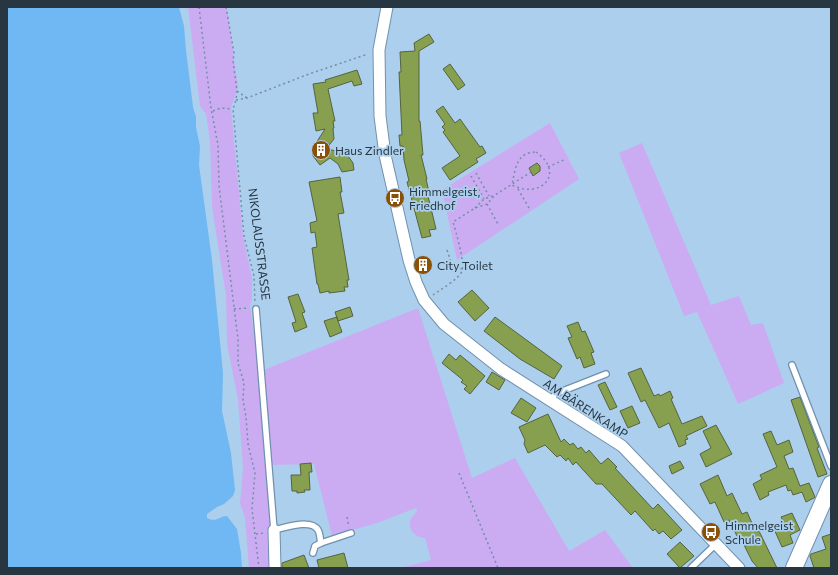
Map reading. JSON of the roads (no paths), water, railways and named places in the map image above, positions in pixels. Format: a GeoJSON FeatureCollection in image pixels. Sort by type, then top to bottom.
{"type":"FeatureCollection","features":[{"type":"Feature","properties":{"kind":"street","name":"AM BÄRENKAMP"},"geometry":{"type":"LineString","coordinates":[[388,7],[379,50],[380,116],[385,155],[409,260],[424,300],[444,324],[501,369],[622,446],[739,568]]}},
{"type":"Feature","properties":{"kind":"street"},"geometry":{"type":"LineString","coordinates":[[794,568],[831,484]]}},
{"type":"Feature","properties":{"kind":"street","name":"NIKOLAUSSTRASSE"},"geometry":{"type":"LineString","coordinates":[[274,530],[275,568]]}},
{"type":"Feature","properties":{"kind":"lane","name":"NIKOLAUSSTRASSE"},"geometry":{"type":"LineString","coordinates":[[256,309],[274,530]]}},
{"type":"Feature","properties":{"kind":"lane"},"geometry":{"type":"LineString","coordinates":[[792,365],[831,466]]}},
{"type":"Feature","properties":{"kind":"lane"},"geometry":{"type":"LineString","coordinates":[[551,401],[555,394],[606,374]]}},
{"type":"Feature","properties":{"kind":"lane"},"geometry":{"type":"LineString","coordinates":[[274,530],[306,524],[314,526],[319,530],[321,542]]}},
{"type":"Feature","properties":{"kind":"lane"},"geometry":{"type":"LineString","coordinates":[[313,554],[315,546],[321,542],[351,533]]}},
{"type":"Feature","properties":{"kind":"lane"},"geometry":{"type":"LineString","coordinates":[[691,568],[716,544]]}},
{"type":"Feature","properties":{"kind":"water"},"geometry":{"type":"Polygon","coordinates":[[[7,7],[179,7],[184,26],[193,107],[200,146],[199,165],[212,260],[223,373],[222,411],[231,453],[235,490],[233,496],[224,504],[207,514],[207,518],[216,520],[227,516],[237,529],[242,568],[7,568],[7,7]]]}},
{"type":"Feature","properties":{"kind":"place","name":"Haus Zindler"},"geometry":{"type":"Point","coordinates":[321,150]}},
{"type":"Feature","properties":{"kind":"place","name":"Himmelgeist, Friedhof"},"geometry":{"type":"Point","coordinates":[395,198]}},
{"type":"Feature","properties":{"kind":"place","name":"City Toilet"},"geometry":{"type":"Point","coordinates":[423,265]}},
{"type":"Feature","properties":{"kind":"place","name":"Himmelgeist Schule"},"geometry":{"type":"Point","coordinates":[711,532]}}]}
